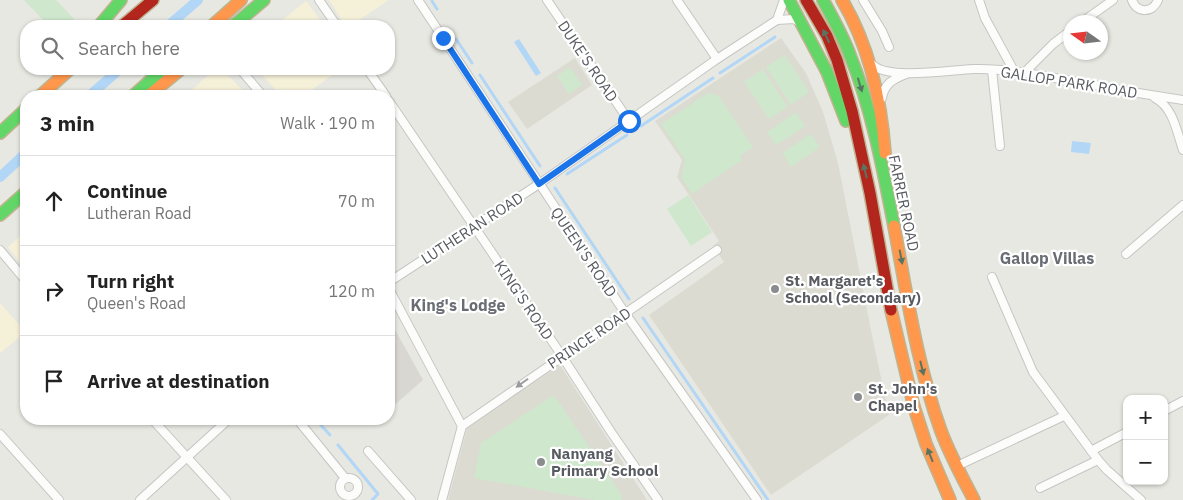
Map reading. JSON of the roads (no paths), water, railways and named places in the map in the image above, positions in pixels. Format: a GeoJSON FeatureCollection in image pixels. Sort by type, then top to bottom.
{"type":"FeatureCollection","features":[{"type":"Feature","properties":{"kind":"highway"},"geometry":{"type":"LineString","coordinates":[[104,20],[121,0]]}},
{"type":"Feature","properties":{"kind":"highway"},"geometry":{"type":"LineString","coordinates":[[129,20],[153,0]]}},
{"type":"Feature","properties":{"kind":"highway"},"geometry":{"type":"LineString","coordinates":[[219,20],[241,0]]}},
{"type":"Feature","properties":{"kind":"highway"},"geometry":{"type":"LineString","coordinates":[[240,20],[264,0]]}},
{"type":"Feature","properties":{"kind":"highway"},"geometry":{"type":"LineString","coordinates":[[790,0],[827,72],[850,130],[854,146],[860,150]]}},
{"type":"Feature","properties":{"kind":"highway","name":"FARRER ROAD"},"geometry":{"type":"LineString","coordinates":[[806,0],[815,14],[837,60],[852,111],[870,193],[894,329],[914,407],[926,444],[950,500]]}},
{"type":"Feature","properties":{"kind":"highway","name":"FARRER ROAD"},"geometry":{"type":"LineString","coordinates":[[823,0],[854,64],[867,107],[888,192],[922,369],[938,420],[957,466],[974,500]]}},
{"type":"Feature","properties":{"kind":"highway"},"geometry":{"type":"LineString","coordinates":[[842,0],[859,31],[869,59],[884,134],[888,192]]}},
{"type":"Feature","properties":{"kind":"highway"},"geometry":{"type":"LineString","coordinates":[[50,86],[58,75]]}},
{"type":"Feature","properties":{"kind":"highway"},"geometry":{"type":"LineString","coordinates":[[46,90],[63,75]]}},
{"type":"Feature","properties":{"kind":"highway"},"geometry":{"type":"LineString","coordinates":[[140,90],[156,75]]}},
{"type":"Feature","properties":{"kind":"highway"},"geometry":{"type":"LineString","coordinates":[[155,90],[174,75]]}},
{"type":"Feature","properties":{"kind":"highway"},"geometry":{"type":"LineString","coordinates":[[1,131],[20,114]]}},
{"type":"Feature","properties":{"kind":"highway"},"geometry":{"type":"LineString","coordinates":[[0,215],[20,197]]}},
{"type":"Feature","properties":{"kind":"street"},"geometry":{"type":"LineString","coordinates":[[319,0],[333,20]]}},
{"type":"Feature","properties":{"kind":"street","name":"QUEEN'S ROAD"},"geometry":{"type":"LineString","coordinates":[[418,0],[625,314],[757,500]]}},
{"type":"Feature","properties":{"kind":"street","name":"DUKE'S ROAD"},"geometry":{"type":"LineString","coordinates":[[548,0],[629,121]]}},
{"type":"Feature","properties":{"kind":"street"},"geometry":{"type":"LineString","coordinates":[[677,0],[717,60]]}},
{"type":"Feature","properties":{"kind":"street"},"geometry":{"type":"LineString","coordinates":[[784,0],[778,20],[794,19],[803,24]]}},
{"type":"Feature","properties":{"kind":"street"},"geometry":{"type":"LineString","coordinates":[[863,0],[890,47]]}},
{"type":"Feature","properties":{"kind":"street"},"geometry":{"type":"LineString","coordinates":[[979,0],[984,18],[1014,71]]}},
{"type":"Feature","properties":{"kind":"street"},"geometry":{"type":"LineString","coordinates":[[1092,15],[1113,0]]}},
{"type":"Feature","properties":{"kind":"street"},"geometry":{"type":"LineString","coordinates":[[1125,0],[1143,10],[1150,10],[1158,0]]}},
{"type":"Feature","properties":{"kind":"street","name":"LUTHERAN ROAD"},"geometry":{"type":"LineString","coordinates":[[395,278],[539,184],[717,60],[778,20]]}},
{"type":"Feature","properties":{"kind":"street"},"geometry":{"type":"LineString","coordinates":[[1025,72],[1063,36]]}},
{"type":"Feature","properties":{"kind":"street","name":"GALLOP PARK ROAD"},"geometry":{"type":"LineString","coordinates":[[869,59],[877,69],[883,71],[907,73],[992,70],[1025,72],[1183,100]]}},
{"type":"Feature","properties":{"kind":"street","name":"GALLOP PARK ROAD"},"geometry":{"type":"LineString","coordinates":[[992,70],[1000,146]]}},
{"type":"Feature","properties":{"kind":"street","name":"GALLOP PARK ROAD"},"geometry":{"type":"LineString","coordinates":[[880,114],[883,90],[886,85],[907,73]]}},
{"type":"Feature","properties":{"kind":"street"},"geometry":{"type":"LineString","coordinates":[[245,75],[258,90]]}},
{"type":"Feature","properties":{"kind":"street"},"geometry":{"type":"LineString","coordinates":[[371,75],[382,90]]}},
{"type":"Feature","properties":{"kind":"street","name":"GALLOP PARK ROAD"},"geometry":{"type":"LineString","coordinates":[[1147,95],[1164,105],[1169,112],[1183,150]]}},
{"type":"Feature","properties":{"kind":"street","name":"KING'S ROAD"},"geometry":{"type":"LineString","coordinates":[[395,110],[658,500]]}},
{"type":"Feature","properties":{"kind":"street"},"geometry":{"type":"LineString","coordinates":[[1126,254],[1183,205]]}},
{"type":"Feature","properties":{"kind":"street"},"geometry":{"type":"LineString","coordinates":[[0,250],[20,274]]}},
{"type":"Feature","properties":{"kind":"street","name":"PRINCE ROAD"},"geometry":{"type":"LineString","coordinates":[[462,426],[717,250]]}},
{"type":"Feature","properties":{"kind":"street"},"geometry":{"type":"LineString","coordinates":[[992,277],[1028,362],[1064,416],[1107,470],[1141,500]]}},
{"type":"Feature","properties":{"kind":"street"},"geometry":{"type":"LineString","coordinates":[[395,300],[462,426],[442,500]]}},
{"type":"Feature","properties":{"kind":"street"},"geometry":{"type":"LineString","coordinates":[[1168,409],[1183,401]]}},
{"type":"Feature","properties":{"kind":"street"},"geometry":{"type":"LineString","coordinates":[[957,466],[1064,416]]}},
{"type":"Feature","properties":{"kind":"street"},"geometry":{"type":"LineString","coordinates":[[157,425],[226,500]]}},
{"type":"Feature","properties":{"kind":"street"},"geometry":{"type":"LineString","coordinates":[[140,500],[222,425]]}},
{"type":"Feature","properties":{"kind":"street"},"geometry":{"type":"LineString","coordinates":[[302,425],[345,478]]}},
{"type":"Feature","properties":{"kind":"street"},"geometry":{"type":"LineString","coordinates":[[0,434],[58,500]]}},
{"type":"Feature","properties":{"kind":"street"},"geometry":{"type":"LineString","coordinates":[[1092,451],[1123,434]]}},
{"type":"Feature","properties":{"kind":"street"},"geometry":{"type":"LineString","coordinates":[[368,450],[411,500]]}},
{"type":"Feature","properties":{"kind":"street"},"geometry":{"type":"LineString","coordinates":[[1040,488],[1098,460]]}},
{"type":"Feature","properties":{"kind":"water"},"geometry":{"type":"Polygon","coordinates":[[[519,39],[541,73],[536,76],[514,42],[519,39]]]}},
{"type":"Feature","properties":{"kind":"water"},"geometry":{"type":"Polygon","coordinates":[[[1072,141],[1091,143],[1089,154],[1071,152],[1072,141]]]}},
{"type":"Feature","properties":{"kind":"waterway"},"geometry":{"type":"LineString","coordinates":[[175,20],[198,0]]}},
{"type":"Feature","properties":{"kind":"waterway"},"geometry":{"type":"LineString","coordinates":[[432,1],[437,9]]}},
{"type":"Feature","properties":{"kind":"waterway"},"geometry":{"type":"LineString","coordinates":[[720,73],[775,37]]}},
{"type":"Feature","properties":{"kind":"waterway"},"geometry":{"type":"LineString","coordinates":[[456,39],[472,63]]}},
{"type":"Feature","properties":{"kind":"waterway"},"geometry":{"type":"LineString","coordinates":[[96,90],[113,75]]}},
{"type":"Feature","properties":{"kind":"waterway"},"geometry":{"type":"LineString","coordinates":[[480,75],[540,166]]}},
{"type":"Feature","properties":{"kind":"waterway"},"geometry":{"type":"LineString","coordinates":[[641,126],[713,78]]}},
{"type":"Feature","properties":{"kind":"waterway"},"geometry":{"type":"LineString","coordinates":[[567,174],[627,135]]}},
{"type":"Feature","properties":{"kind":"waterway"},"geometry":{"type":"LineString","coordinates":[[0,177],[20,159]]}},
{"type":"Feature","properties":{"kind":"waterway"},"geometry":{"type":"LineString","coordinates":[[555,188],[629,299]]}},
{"type":"Feature","properties":{"kind":"waterway"},"geometry":{"type":"LineString","coordinates":[[643,318],[768,500]]}},
{"type":"Feature","properties":{"kind":"waterway"},"geometry":{"type":"LineString","coordinates":[[321,425],[330,435]]}},
{"type":"Feature","properties":{"kind":"waterway"},"geometry":{"type":"LineString","coordinates":[[338,445],[378,494],[372,500]]}},
{"type":"Feature","properties":{"kind":"place","name":"St. Margaret's School (Secondary)"},"geometry":{"type":"Point","coordinates":[775,289]}},
{"type":"Feature","properties":{"kind":"place","name":"St. John's Chapel"},"geometry":{"type":"Point","coordinates":[858,397]}},
{"type":"Feature","properties":{"kind":"place","name":"Nanyang Primary School"},"geometry":{"type":"Point","coordinates":[541,462]}},
{"type":"Feature","properties":{"kind":"district","name":"Gallop Villas"},"geometry":{"type":"Point","coordinates":[1047,258]}},
{"type":"Feature","properties":{"kind":"district","name":"King's Lodge"},"geometry":{"type":"Point","coordinates":[458,305]}}]}
